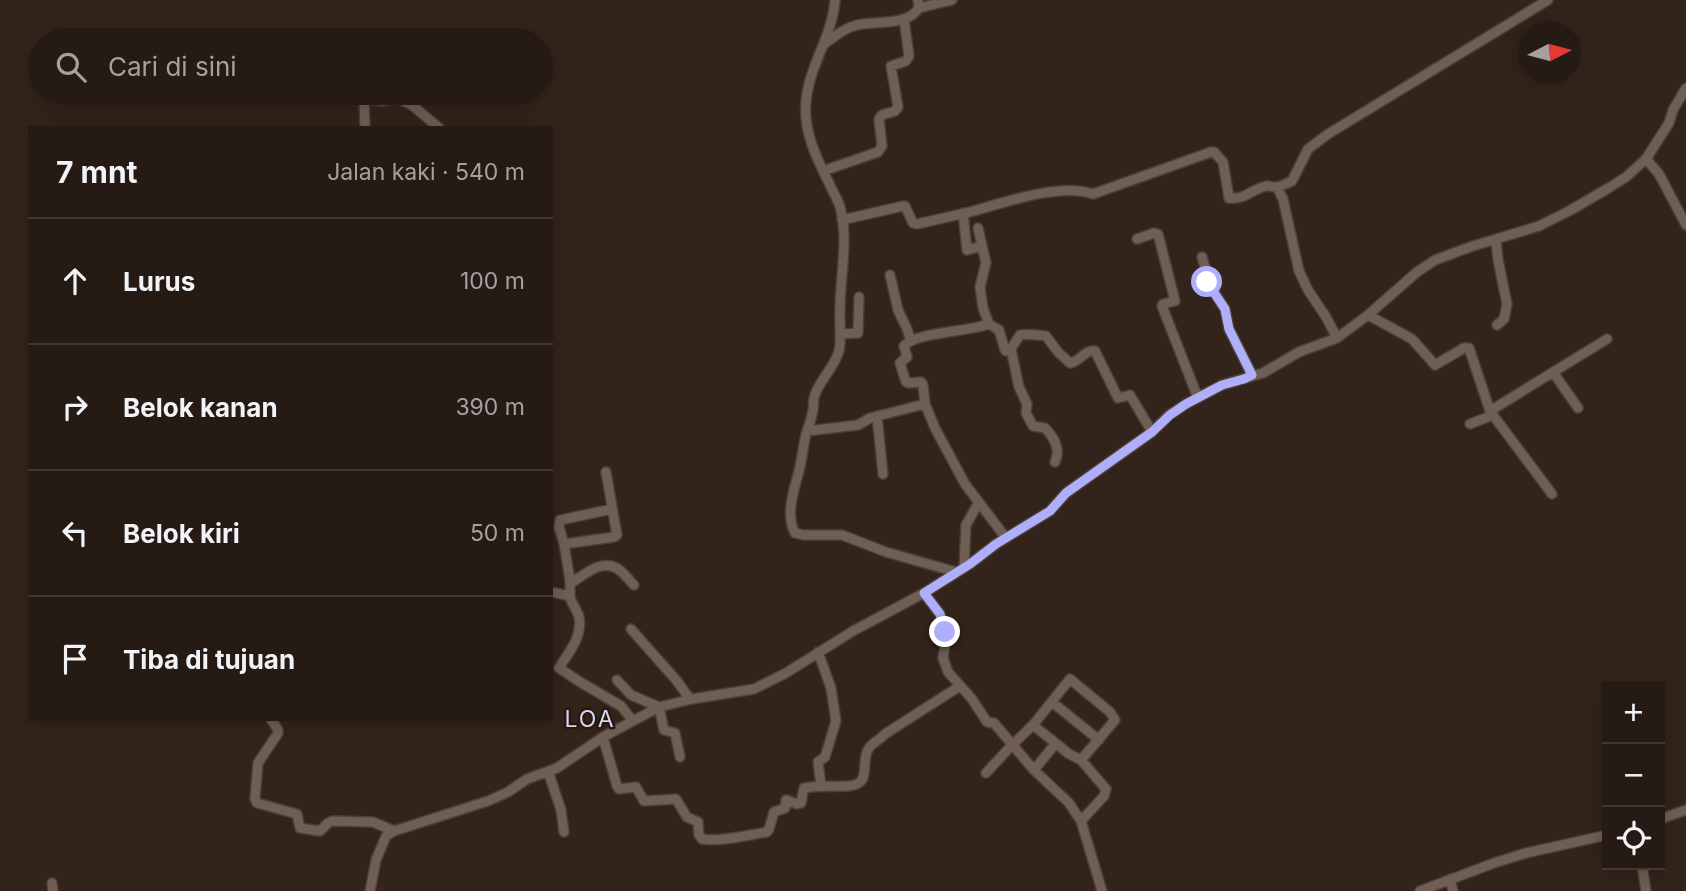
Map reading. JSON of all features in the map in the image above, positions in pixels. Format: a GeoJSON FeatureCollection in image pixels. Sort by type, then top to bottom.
{"type":"FeatureCollection","features":[{"type":"Feature","properties":{"kind":"street"},"geometry":{"type":"LineString","coordinates":[[835,0],[831,22],[810,77],[806,116],[808,134],[840,206],[842,220],[844,239],[839,351],[814,398],[793,494],[791,523],[795,533],[842,536],[886,552],[960,570]]}},
{"type":"Feature","properties":{"kind":"street"},"geometry":{"type":"LineString","coordinates":[[822,46],[837,34],[856,25],[904,19],[915,13],[918,4],[952,0]]}},
{"type":"Feature","properties":{"kind":"street"},"geometry":{"type":"LineString","coordinates":[[842,220],[905,206],[913,223],[917,224],[1015,199],[1056,192],[1076,190],[1093,194],[1211,152],[1223,162],[1229,198],[1244,198],[1262,187],[1277,187],[1292,181],[1308,149],[1328,134],[1548,0]]}},
{"type":"Feature","properties":{"kind":"street"},"geometry":{"type":"LineString","coordinates":[[823,171],[878,152],[882,146],[879,119],[898,107],[891,66],[906,61],[909,56],[904,19]]}},
{"type":"Feature","properties":{"kind":"street"},"geometry":{"type":"LineString","coordinates":[[370,891],[379,849],[386,836],[394,831],[508,792],[527,779],[564,763],[603,737],[659,707],[754,689],[786,673],[853,631],[924,593],[1050,511],[1066,493],[1152,432],[1170,415],[1198,398],[1222,385],[1263,373],[1299,352],[1336,338],[1368,315],[1425,265],[1456,251],[1539,226],[1577,207],[1626,177],[1646,159],[1669,123],[1686,88]]}},
{"type":"Feature","properties":{"kind":"street"},"geometry":{"type":"LineString","coordinates":[[364,105],[365,126]]}},
{"type":"Feature","properties":{"kind":"street"},"geometry":{"type":"LineString","coordinates":[[412,105],[437,126]]}},
{"type":"Feature","properties":{"kind":"street"},"geometry":{"type":"LineString","coordinates":[[1646,159],[1659,174],[1686,225]]}},
{"type":"Feature","properties":{"kind":"street"},"geometry":{"type":"LineString","coordinates":[[1277,187],[1283,200],[1299,271],[1336,338]]}},
{"type":"Feature","properties":{"kind":"street"},"geometry":{"type":"LineString","coordinates":[[963,213],[967,250],[982,246]]}},
{"type":"Feature","properties":{"kind":"street"},"geometry":{"type":"LineString","coordinates":[[978,228],[986,263],[980,286],[983,308],[989,324],[999,330],[1004,350],[1008,352],[1023,334],[1046,336],[1056,351],[1070,363],[1088,352],[1095,351],[1118,398],[1130,395],[1152,432]]}},
{"type":"Feature","properties":{"kind":"street"},"geometry":{"type":"LineString","coordinates":[[1137,239],[1156,232],[1158,234],[1175,301],[1163,303],[1162,306],[1198,398]]}},
{"type":"Feature","properties":{"kind":"street"},"geometry":{"type":"LineString","coordinates":[[1496,240],[1507,304],[1504,319],[1497,324]]}},
{"type":"Feature","properties":{"kind":"street"},"geometry":{"type":"LineString","coordinates":[[1202,257],[1206,280],[1225,309],[1229,329],[1252,375]]}},
{"type":"Feature","properties":{"kind":"street"},"geometry":{"type":"LineString","coordinates":[[890,275],[899,313],[911,341]]}},
{"type":"Feature","properties":{"kind":"street"},"geometry":{"type":"LineString","coordinates":[[840,334],[858,333],[859,297]]}},
{"type":"Feature","properties":{"kind":"street"},"geometry":{"type":"LineString","coordinates":[[1368,315],[1412,339],[1435,365],[1464,348],[1469,348],[1492,413],[1552,494]]}},
{"type":"Feature","properties":{"kind":"street"},"geometry":{"type":"LineString","coordinates":[[989,324],[911,341],[904,345],[906,357],[900,365],[905,382],[922,383],[925,404],[937,433],[963,481],[1006,538]]}},
{"type":"Feature","properties":{"kind":"street"},"geometry":{"type":"LineString","coordinates":[[1470,424],[1492,413],[1607,338]]}},
{"type":"Feature","properties":{"kind":"street"},"geometry":{"type":"LineString","coordinates":[[1011,349],[1019,387],[1027,404],[1027,415],[1033,426],[1045,428],[1049,432],[1057,447],[1058,456],[1055,462]]}},
{"type":"Feature","properties":{"kind":"street"},"geometry":{"type":"LineString","coordinates":[[1553,372],[1578,408]]}},
{"type":"Feature","properties":{"kind":"street"},"geometry":{"type":"LineString","coordinates":[[807,431],[858,425],[870,418],[925,404]]}},
{"type":"Feature","properties":{"kind":"street"},"geometry":{"type":"LineString","coordinates":[[877,416],[883,474]]}},
{"type":"Feature","properties":{"kind":"street"},"geometry":{"type":"LineString","coordinates":[[564,544],[616,537],[606,472]]}},
{"type":"Feature","properties":{"kind":"street"},"geometry":{"type":"LineString","coordinates":[[960,570],[966,525],[979,502]]}},
{"type":"Feature","properties":{"kind":"street"},"geometry":{"type":"LineString","coordinates":[[612,509],[560,520],[559,527],[571,583],[570,596],[579,617],[579,629],[578,638],[559,668],[621,706],[633,721]]}},
{"type":"Feature","properties":{"kind":"street"},"geometry":{"type":"LineString","coordinates":[[571,583],[602,566],[616,567],[634,585]]}},
{"type":"Feature","properties":{"kind":"street"},"geometry":{"type":"LineString","coordinates":[[553,592],[570,596]]}},
{"type":"Feature","properties":{"kind":"street"},"geometry":{"type":"LineString","coordinates":[[924,593],[940,614],[946,639],[944,664],[948,672],[988,722],[994,723],[1034,770],[1069,803],[1081,821],[1102,891]]}},
{"type":"Feature","properties":{"kind":"street"},"geometry":{"type":"LineString","coordinates":[[631,629],[692,699]]}},
{"type":"Feature","properties":{"kind":"street"},"geometry":{"type":"LineString","coordinates":[[818,652],[828,678],[836,713],[825,757],[818,762],[821,786]]}},
{"type":"Feature","properties":{"kind":"street"},"geometry":{"type":"LineString","coordinates":[[986,773],[1033,725],[1070,679],[1115,717],[1115,722],[1081,760]]}},
{"type":"Feature","properties":{"kind":"street"},"geometry":{"type":"LineString","coordinates":[[617,680],[631,695],[659,707]]}},
{"type":"Feature","properties":{"kind":"street"},"geometry":{"type":"LineString","coordinates":[[603,737],[618,788],[637,788],[644,801],[676,799],[687,817],[698,822],[699,838],[705,840],[766,832],[774,812],[785,808],[786,800],[800,803],[804,788],[851,786],[859,782],[865,776],[866,754],[871,745],[960,686]]}},
{"type":"Feature","properties":{"kind":"street"},"geometry":{"type":"LineString","coordinates":[[1052,702],[1099,740]]}},
{"type":"Feature","properties":{"kind":"street"},"geometry":{"type":"LineString","coordinates":[[659,707],[664,730],[676,733],[680,757]]}},
{"type":"Feature","properties":{"kind":"street"},"geometry":{"type":"LineString","coordinates":[[272,721],[278,733],[258,763],[257,803],[297,814],[300,828],[320,831],[329,822],[371,822],[394,831]]}},
{"type":"Feature","properties":{"kind":"street"},"geometry":{"type":"LineString","coordinates":[[1033,725],[1055,744],[1081,760],[1106,789],[1104,796],[1081,821]]}},
{"type":"Feature","properties":{"kind":"street"},"geometry":{"type":"LineString","coordinates":[[1034,770],[1055,744]]}},
{"type":"Feature","properties":{"kind":"street"},"geometry":{"type":"LineString","coordinates":[[548,771],[561,810],[564,832]]}},
{"type":"Feature","properties":{"kind":"street"},"geometry":{"type":"LineString","coordinates":[[1665,816],[1686,810]]}},
{"type":"Feature","properties":{"kind":"street"},"geometry":{"type":"LineString","coordinates":[[1420,891],[1526,853],[1602,836]]}},
{"type":"Feature","properties":{"kind":"street"},"geometry":{"type":"LineString","coordinates":[[1643,870],[1646,891]]}},
{"type":"Feature","properties":{"kind":"street"},"geometry":{"type":"LineString","coordinates":[[1450,879],[1453,891]]}},
{"type":"Feature","properties":{"kind":"district","name":"LOA"},"geometry":{"type":"Point","coordinates":[590,719]}},
{"type":"Feature","properties":{"kind":"route"},"geometry":{"type":"LineString","coordinates":[[945,632],[940,614],[924,593],[1050,511],[1066,493],[1152,432],[1186,404],[1222,385],[1252,375],[1229,329],[1225,309],[1207,282]]}}]}
